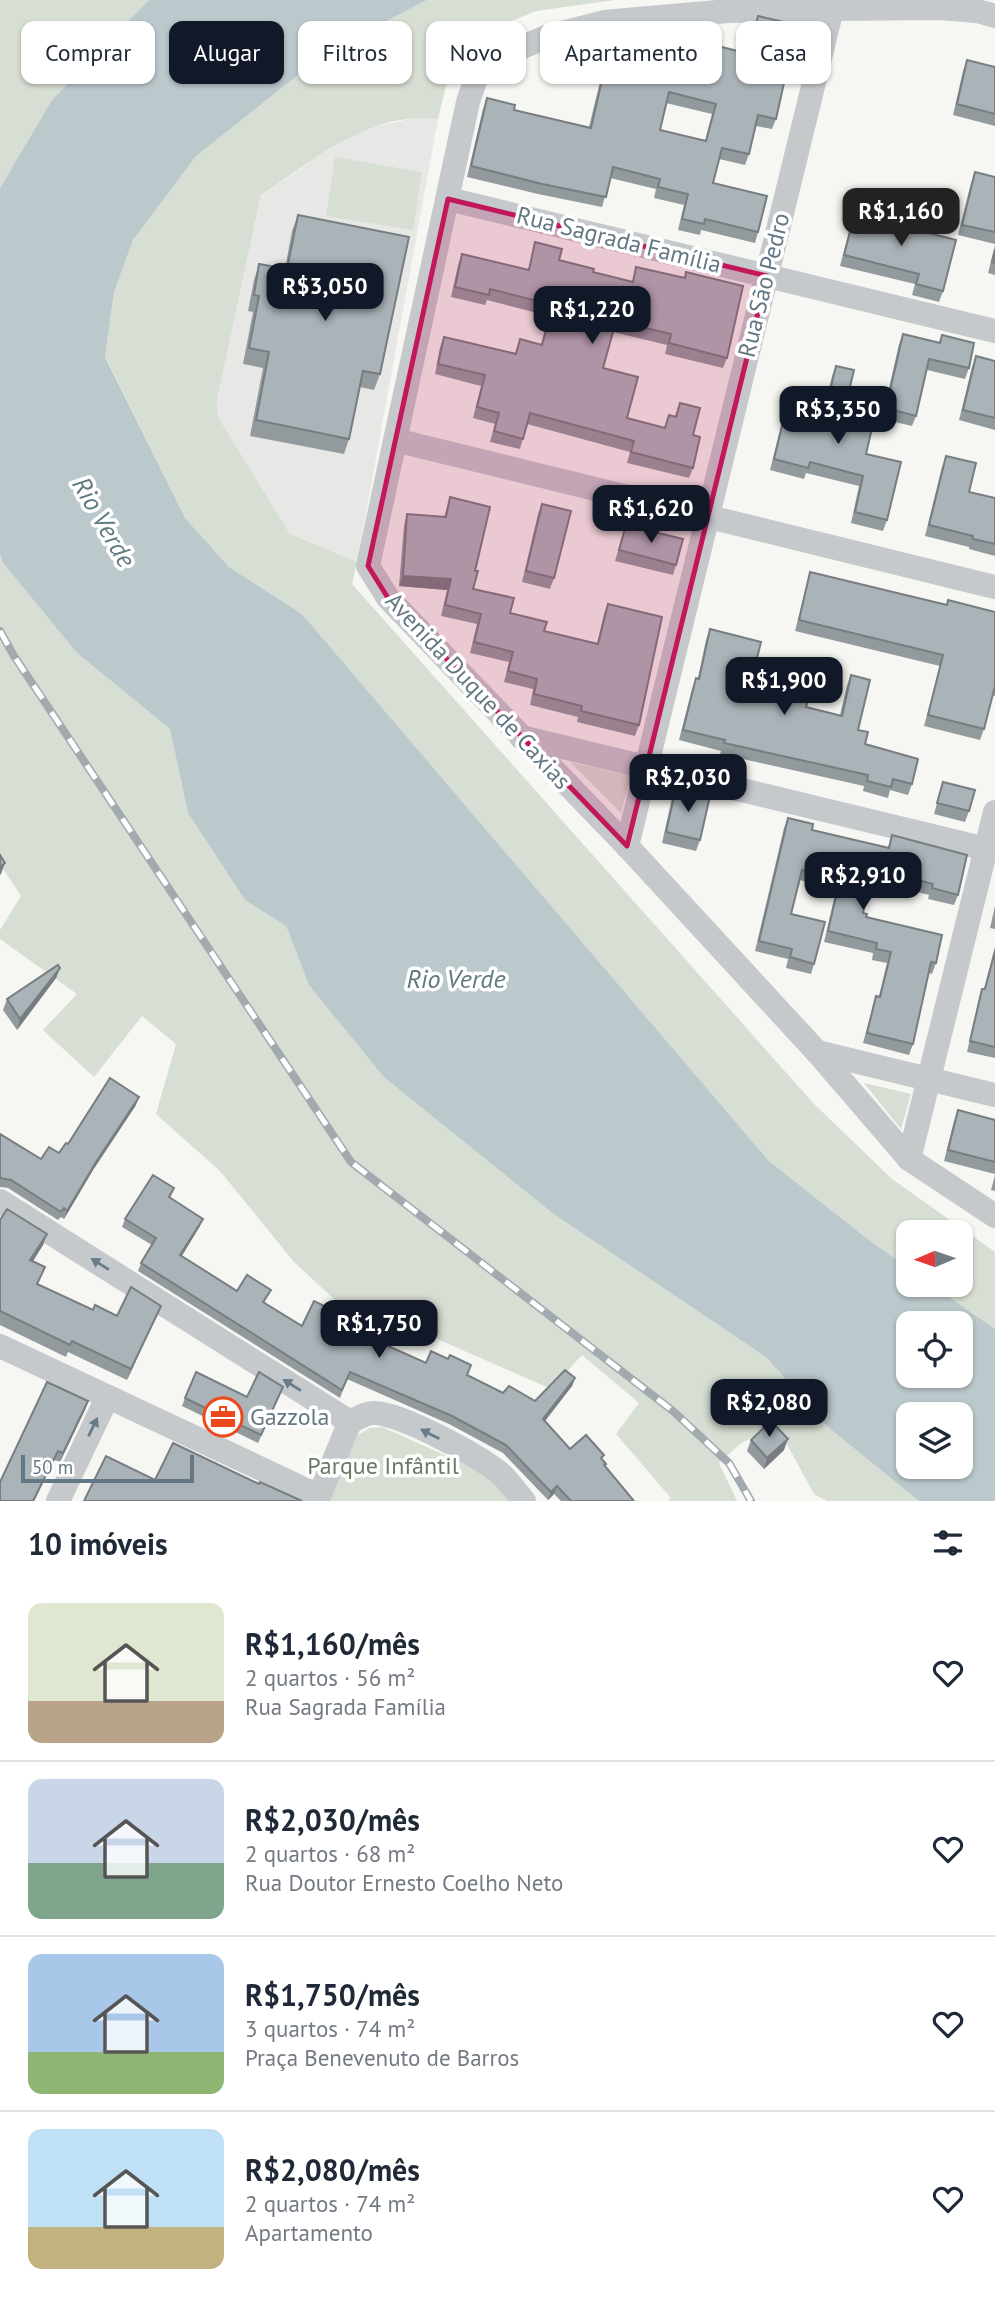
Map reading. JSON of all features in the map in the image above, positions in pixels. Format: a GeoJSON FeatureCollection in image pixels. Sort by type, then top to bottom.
{"type":"FeatureCollection","features":[{"type":"Feature","properties":{"kind":"street","name":"Avenida Duque de Caxias"},"geometry":{"type":"LineString","coordinates":[[995,16],[939,8],[832,9],[728,11],[604,22],[546,37],[497,58],[477,75],[468,102],[368,566],[388,598],[627,846],[817,1052],[909,1159],[995,1216]]}},
{"type":"Feature","properties":{"kind":"street","name":"Rua São Pedro"},"geometry":{"type":"LineString","coordinates":[[627,846],[832,9]]}},
{"type":"Feature","properties":{"kind":"street","name":"Rua Sagrada Família"},"geometry":{"type":"LineString","coordinates":[[448,199],[995,331]]}},
{"type":"Feature","properties":{"kind":"street"},"geometry":{"type":"LineString","coordinates":[[395,440],[995,587]]}},
{"type":"Feature","properties":{"kind":"street"},"geometry":{"type":"LineString","coordinates":[[521,737],[990,850]]}},
{"type":"Feature","properties":{"kind":"street"},"geometry":{"type":"LineString","coordinates":[[909,1159],[990,850],[995,812]]}},
{"type":"Feature","properties":{"kind":"street"},"geometry":{"type":"LineString","coordinates":[[817,1052],[995,1095]]}},
{"type":"Feature","properties":{"kind":"street"},"geometry":{"type":"LineString","coordinates":[[0,1201],[350,1422]]}},
{"type":"Feature","properties":{"kind":"street"},"geometry":{"type":"LineString","coordinates":[[0,1346],[318,1498],[350,1422],[371,1412],[384,1413],[408,1422],[488,1465],[503,1476],[524,1501]]}},
{"type":"Feature","properties":{"kind":"street"},"geometry":{"type":"LineString","coordinates":[[58,1501],[107,1398]]}},
{"type":"Feature","properties":{"kind":"highlighted area"},"geometry":{"type":"Polygon","coordinates":[[[448,199],[767,276],[627,846],[388,598],[368,566],[448,199]]]}},
{"type":"Feature","properties":{"kind":"shaded area"},"geometry":{"type":"Polygon","coordinates":[[[419,117],[438,119],[357,562],[290,534],[218,417],[217,400],[261,196],[320,155],[364,129],[419,117]]]}},
{"type":"Feature","properties":{"kind":"green space"},"geometry":{"type":"Polygon","coordinates":[[[0,0],[149,0],[129,21],[21,21],[21,84],[68,84],[52,100],[0,188],[0,0]]]}},
{"type":"Feature","properties":{"kind":"green space"},"geometry":{"type":"Polygon","coordinates":[[[427,0],[615,0],[536,11],[512,21],[426,21],[426,84],[446,84],[438,119],[413,118],[367,130],[344,140],[261,195],[217,400],[218,417],[290,534],[357,562],[352,584],[814,1104],[892,1179],[950,1220],[896,1220],[896,1259],[769,1161],[302,614],[229,567],[185,518],[105,356],[114,292],[133,240],[196,156],[298,75],[298,84],[412,84],[412,21],[386,21],[427,0]]]}},
{"type":"Feature","properties":{"kind":"green space"},"geometry":{"type":"Polygon","coordinates":[[[335,157],[422,172],[413,230],[326,216],[335,157]]]}},
{"type":"Feature","properties":{"kind":"green space"},"geometry":{"type":"Polygon","coordinates":[[[0,554],[3,563],[77,653],[170,729],[188,813],[245,900],[286,926],[309,985],[555,1215],[766,1357],[829,1428],[919,1501],[827,1501],[814,1494],[776,1424],[740,1444],[719,1463],[737,1501],[668,1501],[671,1498],[616,1434],[639,1403],[582,1355],[551,1389],[426,1334],[335,1300],[294,1262],[220,1171],[156,1114],[176,1044],[142,1016],[94,1077],[43,1030],[77,994],[0,939],[0,930],[21,896],[0,864],[0,554]]]}},
{"type":"Feature","properties":{"kind":"green space"},"geometry":{"type":"Polygon","coordinates":[[[570,762],[631,776],[621,813],[570,762]]]}},
{"type":"Feature","properties":{"kind":"green space"},"geometry":{"type":"Polygon","coordinates":[[[864,1083],[911,1094],[901,1129],[864,1083]]]}},
{"type":"Feature","properties":{"kind":"green space"},"geometry":{"type":"Polygon","coordinates":[[[973,1236],[995,1252],[995,1329],[973,1311],[949,1297],[973,1297],[973,1236]]]}},
{"type":"Feature","properties":{"kind":"green space","name":"Parque Infântil"},"geometry":{"type":"Polygon","coordinates":[[[382,1427],[489,1475],[510,1501],[328,1501],[358,1435],[370,1428],[382,1427]]]}},
{"type":"Feature","properties":{"kind":"water","name":"Rio Verde"},"geometry":{"type":"Polygon","coordinates":[[[149,0],[427,0],[386,21],[298,21],[298,75],[196,156],[133,240],[114,292],[105,357],[185,518],[229,567],[302,614],[769,1161],[896,1259],[896,1297],[949,1297],[969,1311],[896,1311],[896,1388],[973,1388],[973,1314],[995,1329],[995,1501],[919,1501],[829,1428],[766,1357],[555,1215],[384,1077],[309,985],[286,926],[245,900],[188,813],[170,729],[77,653],[3,563],[0,554],[0,188],[52,100],[68,84],[155,84],[155,21],[129,21],[149,0]]]}},
{"type":"Feature","properties":{"kind":"building"},"geometry":{"type":"Polygon","coordinates":[[[758,16],[780,21],[757,21],[758,16]]]}},
{"type":"Feature","properties":{"kind":"building"},"geometry":{"type":"Polygon","coordinates":[[[722,47],[736,51],[736,84],[784,84],[776,119],[758,115],[749,154],[722,148],[713,183],[767,196],[758,232],[705,219],[704,224],[682,219],[688,194],[658,187],[660,179],[613,167],[606,197],[471,166],[487,98],[515,105],[514,110],[591,128],[601,84],[722,84],[722,47]],[[669,92],[660,130],[706,141],[716,104],[669,92]]]}},
{"type":"Feature","properties":{"kind":"building"},"geometry":{"type":"Polygon","coordinates":[[[967,60],[995,67],[995,114],[957,104],[967,60]]]}},
{"type":"Feature","properties":{"kind":"building"},"geometry":{"type":"Polygon","coordinates":[[[975,172],[995,177],[995,232],[962,225],[975,172]]]}},
{"type":"Feature","properties":{"kind":"building"},"geometry":{"type":"Polygon","coordinates":[[[856,209],[922,226],[921,231],[956,240],[943,291],[916,284],[919,274],[844,255],[856,209]]]}},
{"type":"Feature","properties":{"kind":"building"},"geometry":{"type":"Polygon","coordinates":[[[298,215],[409,237],[380,374],[363,371],[349,439],[256,420],[269,352],[249,348],[259,296],[254,295],[259,264],[287,269],[298,215]]]}},
{"type":"Feature","properties":{"kind":"building"},"geometry":{"type":"Polygon","coordinates":[[[535,242],[562,249],[559,260],[633,282],[636,267],[685,278],[686,272],[743,286],[727,358],[669,343],[671,334],[616,321],[603,368],[638,377],[627,418],[665,428],[669,415],[676,417],[680,403],[700,408],[693,435],[700,437],[693,468],[631,452],[634,441],[530,413],[523,439],[494,431],[499,413],[477,407],[485,375],[438,364],[444,337],[516,354],[520,339],[542,345],[553,305],[490,289],[489,295],[455,287],[462,254],[529,270],[535,242]]]}},
{"type":"Feature","properties":{"kind":"building"},"geometry":{"type":"Polygon","coordinates":[[[903,334],[940,343],[942,335],[974,343],[969,368],[929,359],[916,416],[886,408],[903,334]]]}},
{"type":"Feature","properties":{"kind":"building"},"geometry":{"type":"Polygon","coordinates":[[[976,356],[995,361],[995,418],[963,410],[976,356]]]}},
{"type":"Feature","properties":{"kind":"building"},"geometry":{"type":"Polygon","coordinates":[[[836,366],[854,370],[843,416],[873,424],[866,454],[901,462],[887,520],[855,512],[863,476],[810,462],[808,468],[774,459],[789,398],[826,407],[836,366]]]}},
{"type":"Feature","properties":{"kind":"building"},"geometry":{"type":"Polygon","coordinates":[[[946,456],[976,463],[969,492],[995,498],[995,544],[929,525],[946,456]]]}},
{"type":"Feature","properties":{"kind":"building"},"geometry":{"type":"Polygon","coordinates":[[[450,497],[490,507],[473,589],[514,598],[510,613],[547,622],[544,631],[598,644],[608,604],[662,617],[639,725],[581,711],[582,706],[534,694],[537,679],[508,671],[513,652],[474,642],[481,614],[445,605],[451,579],[403,576],[407,514],[446,517],[450,497]]]}},
{"type":"Feature","properties":{"kind":"building"},"geometry":{"type":"Polygon","coordinates":[[[542,504],[571,511],[554,578],[526,571],[542,504]]]}},
{"type":"Feature","properties":{"kind":"building"},"geometry":{"type":"Polygon","coordinates":[[[626,525],[683,539],[676,565],[619,550],[626,525]]]}},
{"type":"Feature","properties":{"kind":"building"},"geometry":{"type":"Polygon","coordinates":[[[810,572],[947,605],[948,600],[995,612],[995,686],[984,729],[928,715],[943,655],[799,620],[810,572]]]}},
{"type":"Feature","properties":{"kind":"building"},"geometry":{"type":"Polygon","coordinates":[[[710,629],[761,642],[751,682],[809,697],[806,707],[842,716],[851,675],[870,680],[858,730],[868,732],[865,744],[918,759],[912,784],[893,779],[891,787],[867,781],[868,775],[724,743],[725,740],[683,730],[696,678],[699,679],[710,629]]]}},
{"type":"Feature","properties":{"kind":"building"},"geometry":{"type":"Polygon","coordinates":[[[943,782],[975,790],[969,811],[937,803],[943,782]]]}},
{"type":"Feature","properties":{"kind":"building"},"geometry":{"type":"Polygon","coordinates":[[[676,788],[710,796],[700,840],[666,832],[676,788]]]}},
{"type":"Feature","properties":{"kind":"building"},"geometry":{"type":"Polygon","coordinates":[[[788,818],[813,824],[812,830],[889,848],[892,835],[967,855],[958,895],[932,888],[933,884],[874,869],[863,913],[867,914],[866,917],[942,935],[936,963],[931,962],[913,1044],[867,1033],[876,996],[880,997],[891,952],[876,949],[877,943],[828,931],[840,879],[802,870],[791,914],[825,922],[814,964],[790,957],[792,949],[759,941],[788,818]]]}},
{"type":"Feature","properties":{"kind":"building"},"geometry":{"type":"Polygon","coordinates":[[[995,951],[995,1047],[970,1041],[982,989],[985,989],[995,951]]]}},
{"type":"Feature","properties":{"kind":"building"},"geometry":{"type":"Polygon","coordinates":[[[58,965],[60,968],[20,1019],[7,999],[58,965]]]}},
{"type":"Feature","properties":{"kind":"building"},"geometry":{"type":"Polygon","coordinates":[[[110,1078],[139,1097],[67,1211],[64,1208],[61,1212],[11,1180],[0,1178],[0,1134],[41,1159],[49,1147],[59,1153],[66,1143],[68,1144],[110,1078]]]}},
{"type":"Feature","properties":{"kind":"building"},"geometry":{"type":"Polygon","coordinates":[[[958,1110],[995,1120],[995,1162],[948,1150],[958,1110]]]}},
{"type":"Feature","properties":{"kind":"building"},"geometry":{"type":"Polygon","coordinates":[[[153,1175],[174,1188],[169,1197],[203,1219],[180,1255],[237,1291],[247,1275],[271,1290],[263,1302],[302,1326],[314,1301],[335,1311],[333,1316],[372,1334],[370,1338],[426,1363],[431,1351],[448,1359],[450,1355],[471,1365],[467,1375],[503,1393],[509,1386],[535,1401],[565,1370],[575,1378],[543,1419],[570,1449],[586,1435],[604,1455],[601,1458],[606,1464],[604,1465],[634,1501],[571,1501],[557,1486],[551,1492],[506,1445],[452,1416],[350,1372],[342,1390],[141,1263],[156,1238],[125,1219],[153,1175]]]}},
{"type":"Feature","properties":{"kind":"building"},"geometry":{"type":"Polygon","coordinates":[[[7,1209],[47,1234],[30,1260],[45,1267],[37,1284],[93,1310],[95,1305],[117,1316],[131,1287],[161,1306],[131,1369],[72,1341],[70,1345],[0,1311],[0,1220],[7,1209]]]}},
{"type":"Feature","properties":{"kind":"building"},"geometry":{"type":"Polygon","coordinates":[[[196,1372],[247,1397],[259,1372],[283,1387],[261,1435],[185,1398],[196,1372]]]}},
{"type":"Feature","properties":{"kind":"building"},"geometry":{"type":"Polygon","coordinates":[[[47,1382],[88,1401],[63,1453],[58,1451],[33,1501],[0,1501],[0,1482],[47,1382]]]}},
{"type":"Feature","properties":{"kind":"building"},"geometry":{"type":"Polygon","coordinates":[[[771,1421],[788,1439],[767,1458],[751,1440],[771,1421]]]}},
{"type":"Feature","properties":{"kind":"building"},"geometry":{"type":"Polygon","coordinates":[[[173,1443],[259,1484],[260,1482],[302,1501],[84,1501],[106,1456],[155,1480],[173,1443]]]}},
{"type":"Feature","properties":{"kind":"railway"},"geometry":{"type":"LineString","coordinates":[[0,631],[14,656],[351,1162],[673,1411],[729,1463],[751,1501]]}},
{"type":"Feature","properties":{"kind":"place","name":"Gazzola"},"geometry":{"type":"Point","coordinates":[223,1417]}}]}
